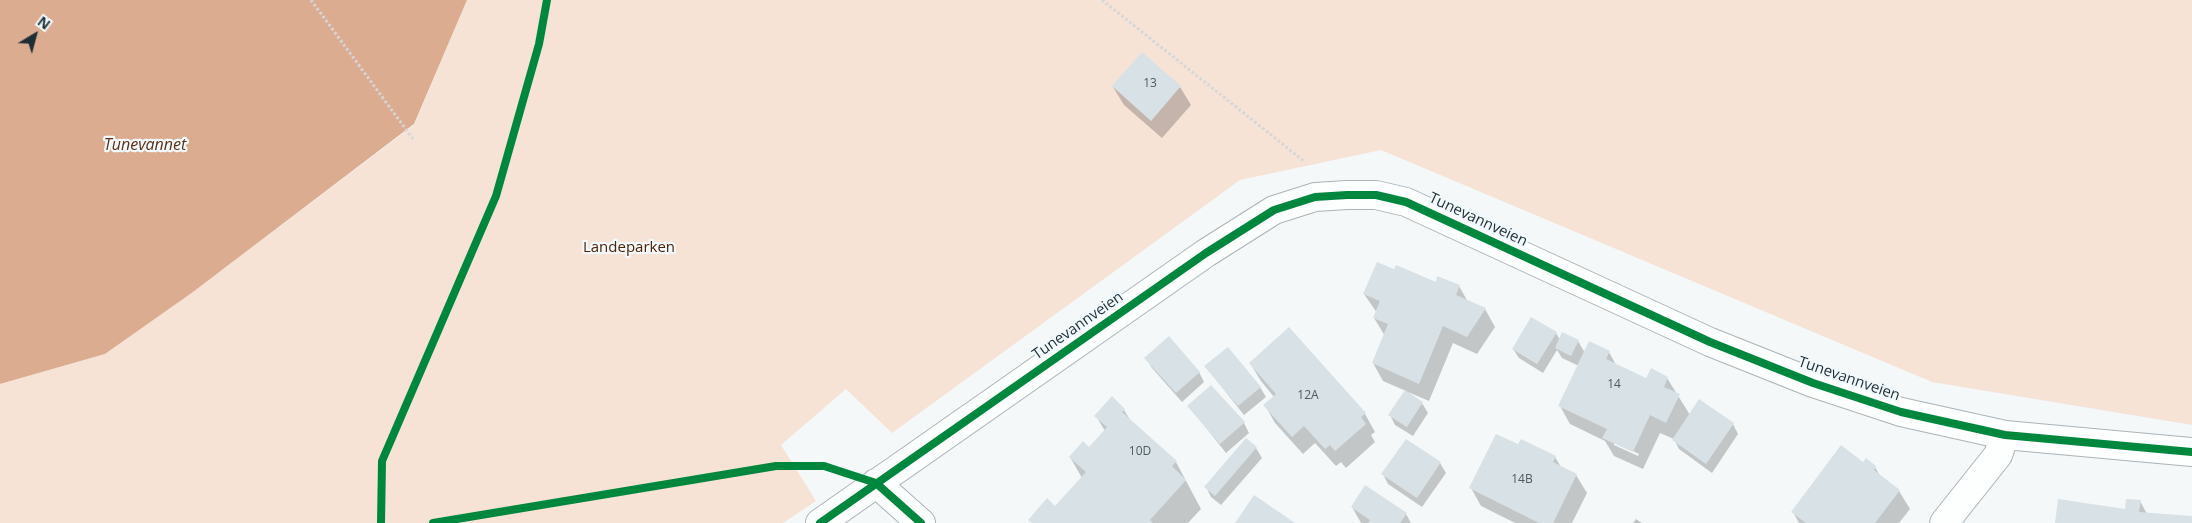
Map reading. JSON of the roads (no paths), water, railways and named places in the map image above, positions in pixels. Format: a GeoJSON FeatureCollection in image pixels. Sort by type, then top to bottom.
{"type":"FeatureCollection","features":[{"type":"Feature","properties":{"kind":"street","name":"Tunevannveien"},"geometry":{"type":"LineString","coordinates":[[820,523],[1206,253],[1274,210],[1315,197],[1347,195],[1376,196],[1406,202],[1710,342],[1813,383],[1901,412],[2004,435],[2192,452]]}},
{"type":"Feature","properties":{"kind":"street"},"geometry":{"type":"LineString","coordinates":[[1944,523],[1998,455],[2004,435]]}},
{"type":"Feature","properties":{"kind":"street"},"geometry":{"type":"LineString","coordinates":[[876,483],[921,523]]}},
{"type":"Feature","properties":{"kind":"water","name":"Tunevannet"},"geometry":{"type":"Polygon","coordinates":[[[0,0],[467,0],[414,124],[193,292],[105,354],[0,384],[0,0]]]}},
{"type":"Feature","properties":{"kind":"park label","name":"Landeparken"},"geometry":{"type":"Point","coordinates":[629,248]}}]}
